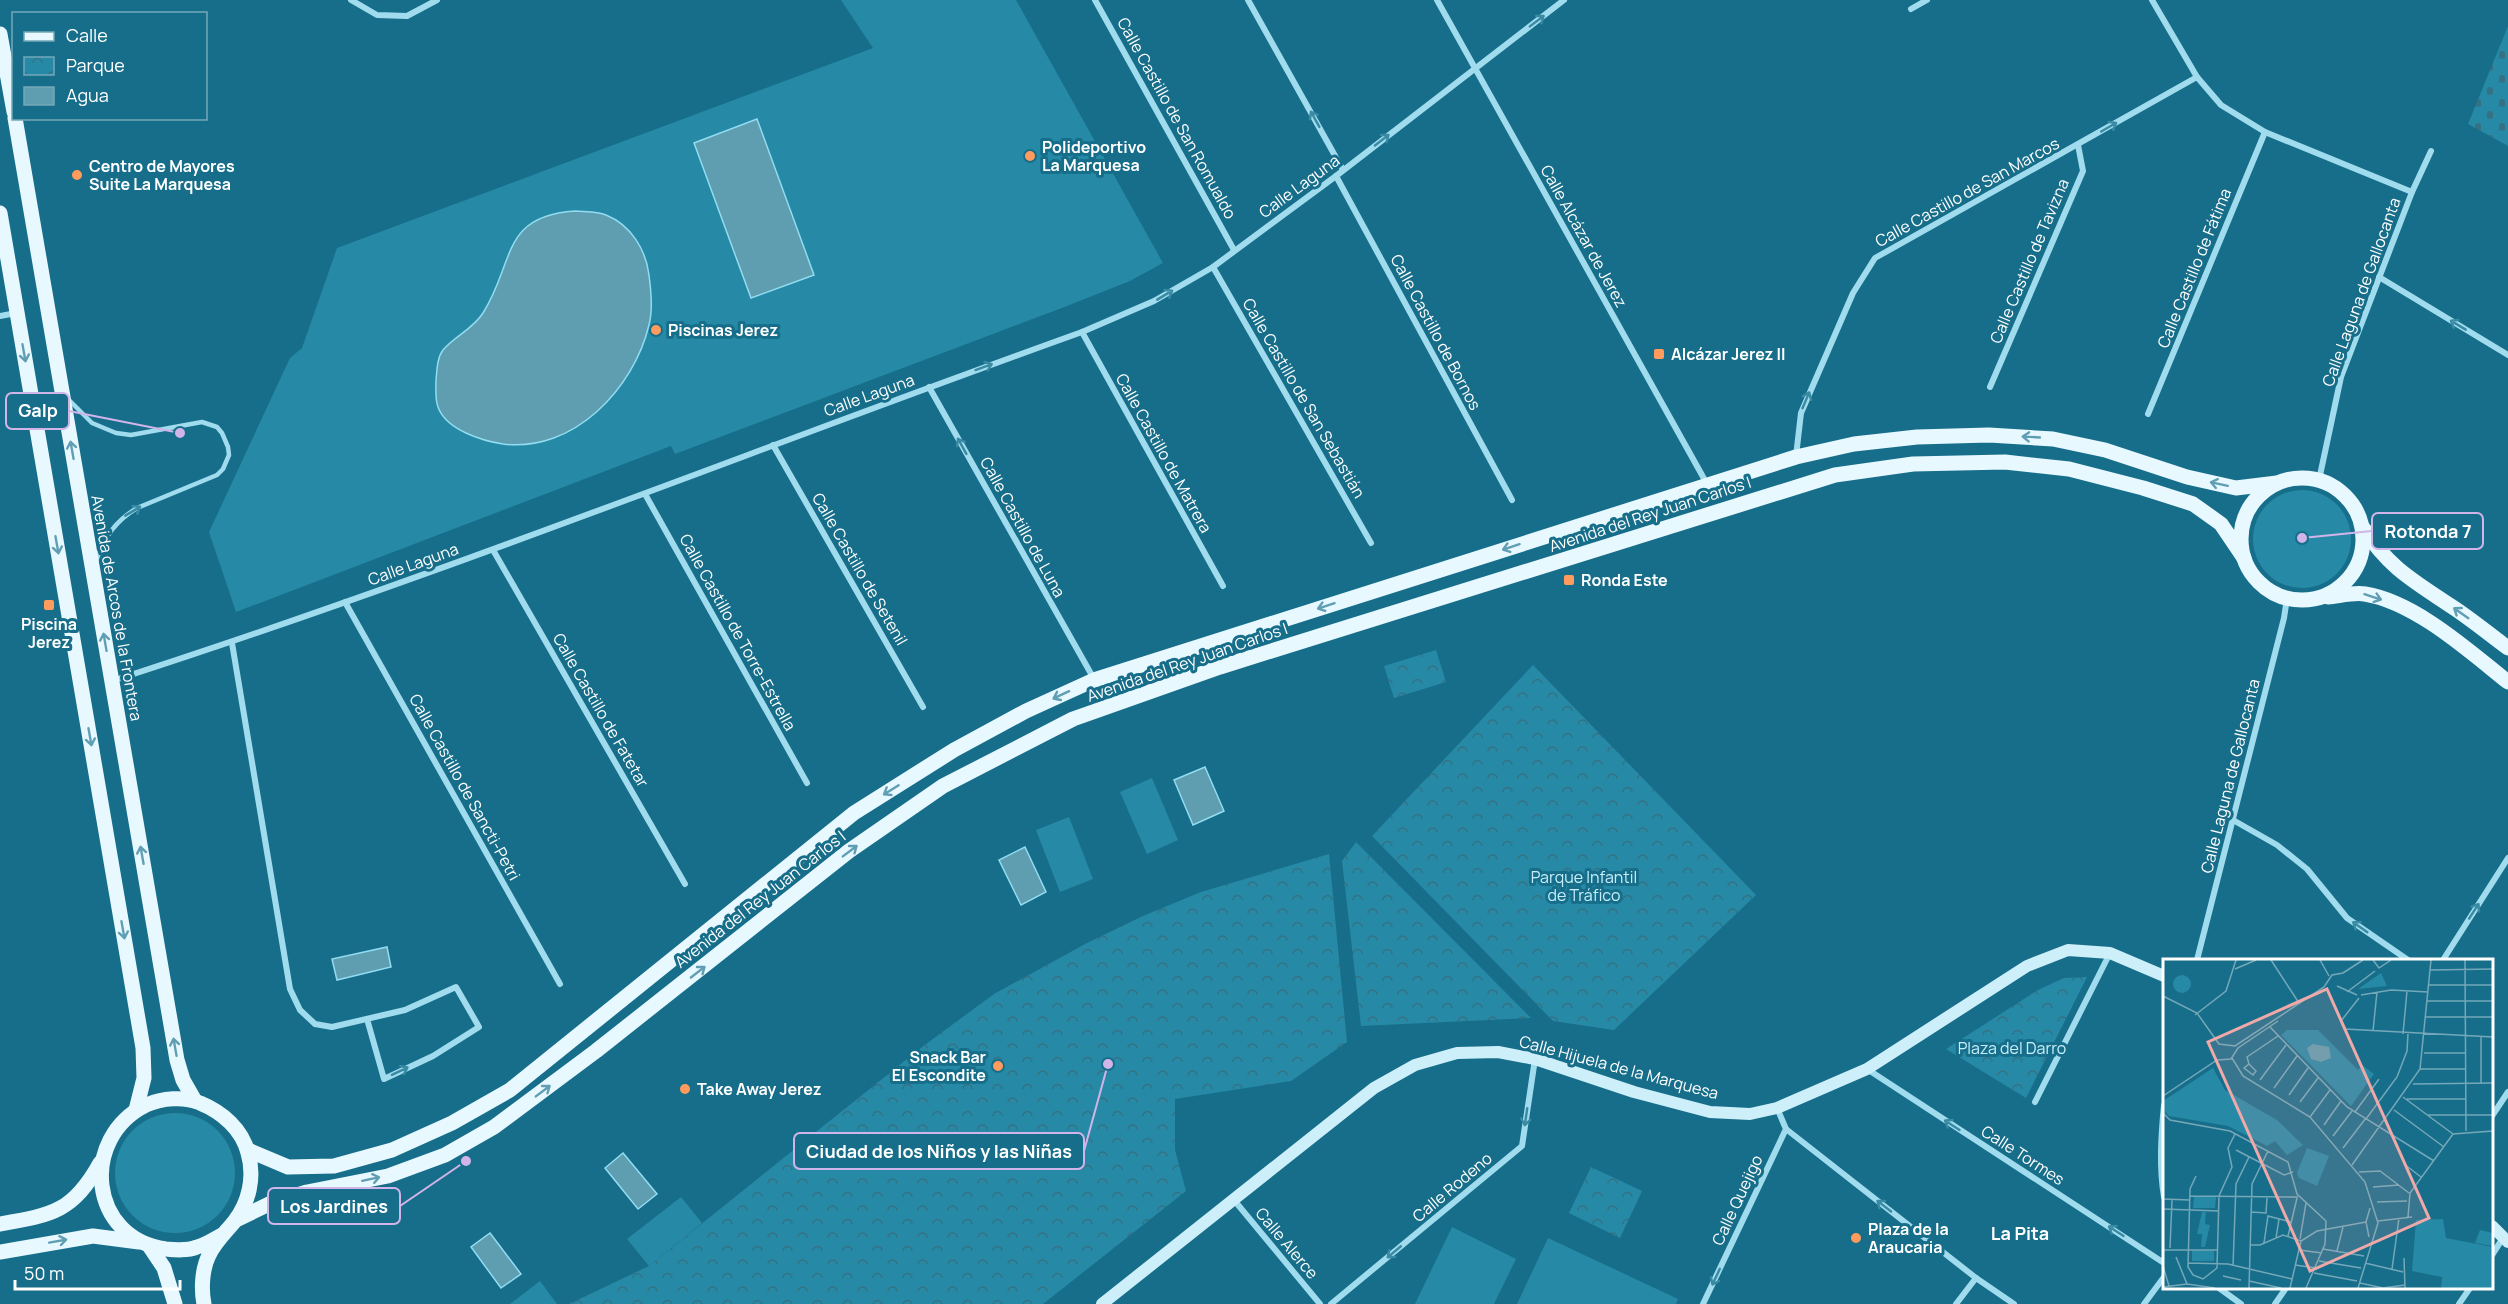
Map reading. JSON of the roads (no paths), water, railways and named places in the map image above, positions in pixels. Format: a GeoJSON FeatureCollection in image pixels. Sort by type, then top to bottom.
{"type":"FeatureCollection","features":[{"type":"Feature","properties":{"kind":"main road"},"geometry":{"type":"LineString","coordinates":[[0,34],[12,101]]}},
{"type":"Feature","properties":{"kind":"main road","name":"Avenida de Arcos de la Frontera"},"geometry":{"type":"LineString","coordinates":[[15,120],[177,1060],[183,1080],[195,1101]]}},
{"type":"Feature","properties":{"kind":"main road"},"geometry":{"type":"LineString","coordinates":[[0,213],[143,1048],[144,1078],[136,1110]]}},
{"type":"Feature","properties":{"kind":"main road","name":"Avenida del Rey Juan Carlos I"},"geometry":{"type":"LineString","coordinates":[[248,1150],[288,1167],[334,1166],[392,1150],[453,1123],[510,1090],[854,813],[954,750],[1026,711],[1094,680],[1796,457],[1854,444],[1917,437],[1989,435],[2053,439],[2105,450],[2187,477],[2236,488],[2277,483]]}},
{"type":"Feature","properties":{"kind":"main road","name":"Avenida del Rey Juan Carlos I"},"geometry":{"type":"LineString","coordinates":[[236,1220],[269,1204],[307,1192],[388,1176],[445,1155],[494,1127],[596,1051],[849,850],[943,786],[1073,719],[1220,667],[1834,475],[1913,464],[2005,462],[2069,469],[2144,488],[2193,504],[2221,524],[2244,558]]}},
{"type":"Feature","properties":{"kind":"main road"},"geometry":{"type":"LineString","coordinates":[[2508,648],[2458,610],[2402,574],[2377,550],[2362,526],[2357,511],[2337,488],[2319,480],[2300,477],[2277,483],[2262,492],[2251,506],[2243,522],[2241,541],[2244,558],[2256,580],[2266,589],[2296,601],[2364,594],[2409,609],[2456,641],[2508,682]]}},
{"type":"Feature","properties":{"kind":"main road"},"geometry":{"type":"LineString","coordinates":[[2316,599],[2328,595],[2343,585],[2355,569],[2362,551],[2362,526]]}},
{"type":"Feature","properties":{"kind":"main road"},"geometry":{"type":"LineString","coordinates":[[0,1224],[42,1217],[64,1208],[87,1186],[102,1161],[109,1139],[120,1124],[136,1110],[153,1102],[171,1099],[195,1101],[216,1110],[233,1124],[248,1150],[252,1167],[250,1192],[236,1220],[222,1235],[208,1256],[203,1282],[204,1304]]}},
{"type":"Feature","properties":{"kind":"main road"},"geometry":{"type":"LineString","coordinates":[[102,1161],[101,1182],[105,1200],[113,1216],[124,1230],[145,1244],[164,1268],[175,1304]]}},
{"type":"Feature","properties":{"kind":"main road"},"geometry":{"type":"LineString","coordinates":[[0,1251],[93,1236],[180,1251],[196,1248],[222,1235]]}},
{"type":"Feature","properties":{"kind":"street"},"geometry":{"type":"LineString","coordinates":[[351,0],[377,15],[407,16],[437,0]]}},
{"type":"Feature","properties":{"kind":"street","name":"Calle Castillo de San Romualdo"},"geometry":{"type":"LineString","coordinates":[[1095,0],[1234,250]]}},
{"type":"Feature","properties":{"kind":"street"},"geometry":{"type":"LineString","coordinates":[[1248,0],[1344,170]]}},
{"type":"Feature","properties":{"kind":"street","name":"Calle Alcázar de Jerez"},"geometry":{"type":"LineString","coordinates":[[1437,0],[1707,485]]}},
{"type":"Feature","properties":{"kind":"street","name":"Calle Laguna"},"geometry":{"type":"LineString","coordinates":[[112,681],[232,643],[493,550],[929,387],[1082,333],[1154,301],[1212,267],[1336,176],[1564,0]]}},
{"type":"Feature","properties":{"kind":"street"},"geometry":{"type":"LineString","coordinates":[[1911,9],[1927,0]]}},
{"type":"Feature","properties":{"kind":"street"},"geometry":{"type":"LineString","coordinates":[[2152,0],[2197,77],[2221,105],[2265,132],[2412,192]]}},
{"type":"Feature","properties":{"kind":"street","name":"Calle Castillo de San Marcos"},"geometry":{"type":"LineString","coordinates":[[1796,457],[1801,413],[1852,293],[1875,258],[2197,77]]}},
{"type":"Feature","properties":{"kind":"street","name":"Calle Castillo de Fátima"},"geometry":{"type":"LineString","coordinates":[[2148,414],[2265,132]]}},
{"type":"Feature","properties":{"kind":"street","name":"Calle Castillo de Tavizna"},"geometry":{"type":"LineString","coordinates":[[1990,387],[2083,171],[2078,145]]}},
{"type":"Feature","properties":{"kind":"street","name":"Calle Laguna de Gallocanta"},"geometry":{"type":"LineString","coordinates":[[2319,480],[2341,377],[2412,192],[2431,151]]}},
{"type":"Feature","properties":{"kind":"street","name":"Calle Castillo de Bornos"},"geometry":{"type":"LineString","coordinates":[[1336,176],[1512,500]]}},
{"type":"Feature","properties":{"kind":"street","name":"Calle Castillo de San Sebastián"},"geometry":{"type":"LineString","coordinates":[[1212,267],[1371,543]]}},
{"type":"Feature","properties":{"kind":"street"},"geometry":{"type":"LineString","coordinates":[[2379,277],[2508,355]]}},
{"type":"Feature","properties":{"kind":"street"},"geometry":{"type":"LineString","coordinates":[[0,316],[17,313]]}},
{"type":"Feature","properties":{"kind":"street","name":"Calle Castillo de Matrera"},"geometry":{"type":"LineString","coordinates":[[1082,333],[1222,586]]}},
{"type":"Feature","properties":{"kind":"street","name":"Calle Castillo de Luna"},"geometry":{"type":"LineString","coordinates":[[929,387],[1094,680]]}},
{"type":"Feature","properties":{"kind":"street","name":"Calle Castillo de Setenil"},"geometry":{"type":"LineString","coordinates":[[773,446],[923,707]]}},
{"type":"Feature","properties":{"kind":"street","name":"Calle Castillo de Torre-Estrella"},"geometry":{"type":"LineString","coordinates":[[645,494],[807,783]]}},
{"type":"Feature","properties":{"kind":"street","name":"Calle Castillo de Fatetar"},"geometry":{"type":"LineString","coordinates":[[493,550],[685,884]]}},
{"type":"Feature","properties":{"kind":"street","name":"Calle Laguna de Gallocanta"},"geometry":{"type":"LineString","coordinates":[[2197,959],[2284,618],[2287,598]]}},
{"type":"Feature","properties":{"kind":"street","name":"Calle Castillo de Sancti-Petri"},"geometry":{"type":"LineString","coordinates":[[345,602],[561,984]]}},
{"type":"Feature","properties":{"kind":"street"},"geometry":{"type":"LineString","coordinates":[[232,643],[290,989],[300,1010],[315,1024],[332,1027],[405,1010],[456,987],[479,1027],[433,1056],[384,1079],[367,1019]]}},
{"type":"Feature","properties":{"kind":"street"},"geometry":{"type":"LineString","coordinates":[[2233,820],[2277,845],[2307,869],[2347,918],[2407,959]]}},
{"type":"Feature","properties":{"kind":"street"},"geometry":{"type":"LineString","coordinates":[[2444,959],[2508,858]]}},
{"type":"Feature","properties":{"kind":"street","name":"Calle Hijuela de la Marquesa"},"geometry":{"type":"LineString","coordinates":[[1102,1304],[1374,1088],[1415,1065],[1457,1053],[1498,1052],[1535,1059],[1634,1092],[1710,1112],[1750,1114],[1777,1108],[1867,1069],[2027,966],[2068,950],[2110,953],[2163,976]]}},
{"type":"Feature","properties":{"kind":"street"},"geometry":{"type":"LineString","coordinates":[[2035,1102],[2110,953]]}},
{"type":"Feature","properties":{"kind":"street","name":"Calle Rodeno"},"geometry":{"type":"LineString","coordinates":[[1331,1304],[1522,1146],[1535,1059]]}},
{"type":"Feature","properties":{"kind":"street","name":"Calle Tormes"},"geometry":{"type":"LineString","coordinates":[[1867,1069],[2163,1262]]}},
{"type":"Feature","properties":{"kind":"street"},"geometry":{"type":"LineString","coordinates":[[2493,1114],[2508,1092]]}},
{"type":"Feature","properties":{"kind":"street"},"geometry":{"type":"LineString","coordinates":[[1777,1108],[1786,1129],[1976,1278],[2014,1304]]}},
{"type":"Feature","properties":{"kind":"street"},"geometry":{"type":"LineString","coordinates":[[2163,1115],[2161,1134],[2163,1189]]}},
{"type":"Feature","properties":{"kind":"street","name":"Calle Quejigo"},"geometry":{"type":"LineString","coordinates":[[1703,1304],[1786,1129]]}},
{"type":"Feature","properties":{"kind":"street","name":"Calle Alerce"},"geometry":{"type":"LineString","coordinates":[[1233,1199],[1320,1304]]}},
{"type":"Feature","properties":{"kind":"street"},"geometry":{"type":"LineString","coordinates":[[2493,1227],[2506,1240],[2493,1254]]}},
{"type":"Feature","properties":{"kind":"street"},"geometry":{"type":"LineString","coordinates":[[1956,1304],[1976,1278]]}},
{"type":"Feature","properties":{"kind":"street"},"geometry":{"type":"LineString","coordinates":[[2144,1304],[2163,1278]]}},
{"type":"Feature","properties":{"kind":"street"},"geometry":{"type":"LineString","coordinates":[[2222,1289],[2241,1304]]}},
{"type":"Feature","properties":{"kind":"street"},"geometry":{"type":"LineString","coordinates":[[2275,1304],[2285,1289]]}},
{"type":"Feature","properties":{"kind":"street"},"geometry":{"type":"LineString","coordinates":[[2459,1304],[2469,1289]]}},
{"type":"Feature","properties":{"kind":"lane"},"geometry":{"type":"LineString","coordinates":[[60,384],[82,415],[104,429],[131,435],[202,422],[210,424],[222,433],[228,447],[226,462],[217,475],[137,507],[121,519],[107,534],[101,546],[94,576]]}},
{"type":"Feature","properties":{"kind":"water"},"geometry":{"type":"Polygon","coordinates":[[[757,119],[814,275],[751,298],[694,143],[757,119]]]}},
{"type":"Feature","properties":{"kind":"water"},"geometry":{"type":"Polygon","coordinates":[[[575,211],[599,213],[615,219],[636,239],[645,256],[650,281],[651,313],[641,349],[615,393],[597,412],[576,427],[554,438],[529,444],[503,444],[466,433],[449,422],[438,407],[436,380],[441,353],[483,313],[521,232],[533,222],[551,215],[575,211]]]}},
{"type":"Feature","properties":{"kind":"water"},"geometry":{"type":"Polygon","coordinates":[[[1205,767],[1224,811],[1193,825],[1174,780],[1205,767]]]}},
{"type":"Feature","properties":{"kind":"water"},"geometry":{"type":"Polygon","coordinates":[[[1025,847],[1046,892],[1021,905],[999,860],[1025,847]]]}},
{"type":"Feature","properties":{"kind":"water"},"geometry":{"type":"Polygon","coordinates":[[[387,947],[391,967],[337,980],[332,959],[387,947]]]}},
{"type":"Feature","properties":{"kind":"water"},"geometry":{"type":"Polygon","coordinates":[[[623,1153],[657,1194],[638,1209],[605,1168],[623,1153]]]}},
{"type":"Feature","properties":{"kind":"water"},"geometry":{"type":"Polygon","coordinates":[[[490,1233],[521,1274],[501,1288],[471,1247],[490,1233]]]}},
{"type":"Feature","properties":{"kind":"place","name":"Polideportivo La Marquesa"},"geometry":{"type":"Point","coordinates":[1030,156]}},
{"type":"Feature","properties":{"kind":"place","name":"Centro de Mayores Suite La Marquesa"},"geometry":{"type":"Point","coordinates":[77,175]}},
{"type":"Feature","properties":{"kind":"place","name":"Piscinas Jerez"},"geometry":{"type":"Point","coordinates":[656,330]}},
{"type":"Feature","properties":{"kind":"place","name":"Alcázar Jerez II"},"geometry":{"type":"Point","coordinates":[1659,354]}},
{"type":"Feature","properties":{"kind":"place","name":"Galp"},"geometry":{"type":"Point","coordinates":[180,433]}},
{"type":"Feature","properties":{"kind":"place","name":"Rotonda 7"},"geometry":{"type":"Point","coordinates":[2302,538]}},
{"type":"Feature","properties":{"kind":"place","name":"Ronda Este"},"geometry":{"type":"Point","coordinates":[1569,580]}},
{"type":"Feature","properties":{"kind":"place","name":"Piscina Jerez"},"geometry":{"type":"Point","coordinates":[49,605]}},
{"type":"Feature","properties":{"kind":"place","name":"Ciudad de los Niños y las Niñas"},"geometry":{"type":"Point","coordinates":[1108,1064]}},
{"type":"Feature","properties":{"kind":"place","name":"Snack Bar El Escondite"},"geometry":{"type":"Point","coordinates":[998,1066]}},
{"type":"Feature","properties":{"kind":"place","name":"Take Away Jerez"},"geometry":{"type":"Point","coordinates":[685,1089]}},
{"type":"Feature","properties":{"kind":"place","name":"Los Jardines"},"geometry":{"type":"Point","coordinates":[466,1161]}},
{"type":"Feature","properties":{"kind":"place","name":"Plaza de la Araucaria"},"geometry":{"type":"Point","coordinates":[1856,1238]}},
{"type":"Feature","properties":{"kind":"district","name":"La Pita"},"geometry":{"type":"Point","coordinates":[2020,1234]}},
{"type":"Feature","properties":{"kind":"park label","name":"Parque Infantil de Tráfico"},"geometry":{"type":"Point","coordinates":[1584,886]}},
{"type":"Feature","properties":{"kind":"park label","name":"Plaza del Darro"},"geometry":{"type":"Point","coordinates":[2012,1048]}}]}
